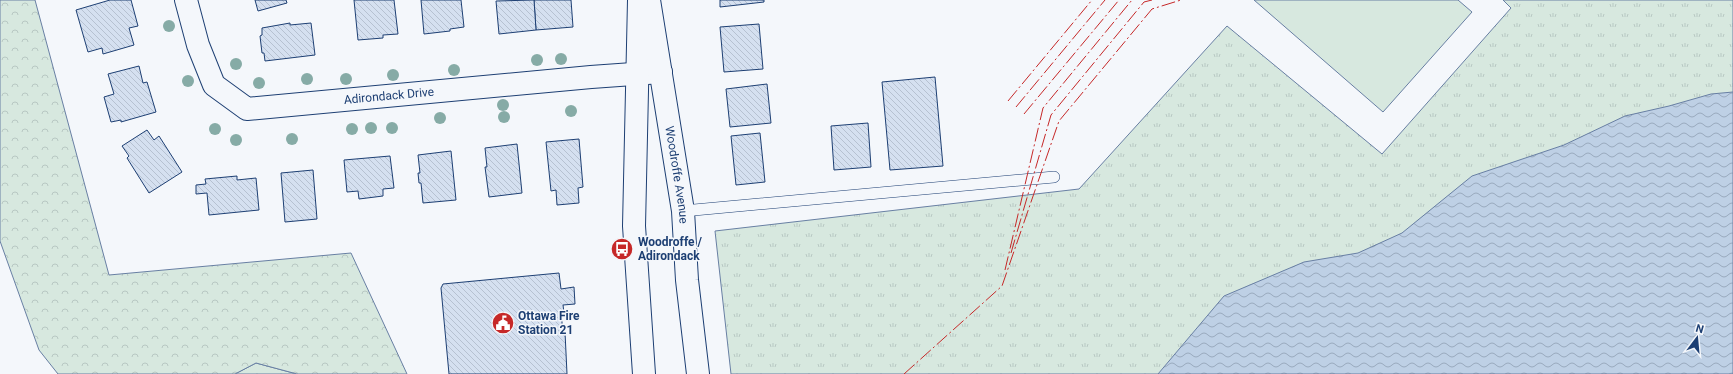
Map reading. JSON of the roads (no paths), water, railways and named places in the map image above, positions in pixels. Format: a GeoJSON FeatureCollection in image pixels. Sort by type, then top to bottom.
{"type":"FeatureCollection","features":[{"type":"Feature","properties":{"kind":"main road","name":"Adirondack Drive"},"geometry":{"type":"LineString","coordinates":[[186,0],[198,45],[214,85],[246,109],[591,77],[661,72]]}},
{"type":"Feature","properties":{"kind":"main road"},"geometry":{"type":"LineString","coordinates":[[639,0],[634,226],[644,374]]}},
{"type":"Feature","properties":{"kind":"main road","name":"Woodroffe Avenue"},"geometry":{"type":"LineString","coordinates":[[649,0],[683,211],[687,280],[698,374]]}},
{"type":"Feature","properties":{"kind":"lane"},"geometry":{"type":"LineString","coordinates":[[683,211],[1054,177]]}},
{"type":"Feature","properties":{"kind":"water"},"geometry":{"type":"Polygon","coordinates":[[[1733,92],[1733,374],[1158,374],[1224,296],[1304,262],[1358,253],[1402,233],[1472,176],[1564,145],[1625,116],[1669,106],[1711,94],[1733,92]]]}},
{"type":"Feature","properties":{"kind":"place","name":"Woodroffe / Adirondack"},"geometry":{"type":"Point","coordinates":[622,249]}},
{"type":"Feature","properties":{"kind":"place","name":"Ottawa Fire Station 21"},"geometry":{"type":"Point","coordinates":[503,323]}}]}
